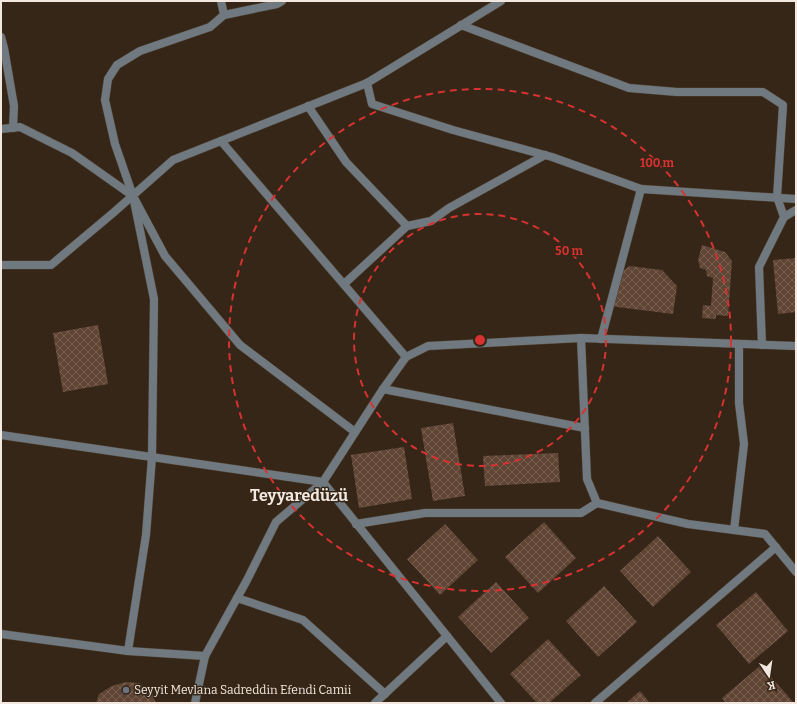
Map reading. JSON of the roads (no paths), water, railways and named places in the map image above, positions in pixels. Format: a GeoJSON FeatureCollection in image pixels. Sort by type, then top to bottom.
{"type":"FeatureCollection","features":[{"type":"Feature","properties":{"kind":"street"},"geometry":{"type":"LineString","coordinates":[[221,1],[224,15]]}},
{"type":"Feature","properties":{"kind":"street"},"geometry":{"type":"LineString","coordinates":[[128,651],[146,535],[152,457],[154,299],[133,196],[115,144],[105,100],[108,79],[117,65],[140,52],[210,27],[224,15],[277,4],[282,1]]}},
{"type":"Feature","properties":{"kind":"street"},"geometry":{"type":"LineString","coordinates":[[1,264],[51,265],[173,160],[367,83],[501,1]]}},
{"type":"Feature","properties":{"kind":"street"},"geometry":{"type":"LineString","coordinates":[[461,26],[629,88],[677,92],[763,92],[783,105],[777,198],[784,217]]}},
{"type":"Feature","properties":{"kind":"street"},"geometry":{"type":"LineString","coordinates":[[1,36],[14,106],[13,128]]}},
{"type":"Feature","properties":{"kind":"street"},"geometry":{"type":"LineString","coordinates":[[367,83],[372,104],[453,130],[545,155],[641,189],[796,199]]}},
{"type":"Feature","properties":{"kind":"street"},"geometry":{"type":"LineString","coordinates":[[308,106],[346,162],[408,226]]}},
{"type":"Feature","properties":{"kind":"street"},"geometry":{"type":"LineString","coordinates":[[1,129],[20,127],[72,153],[133,196],[165,256],[240,345],[355,432]]}},
{"type":"Feature","properties":{"kind":"street"},"geometry":{"type":"LineString","coordinates":[[221,141],[406,356]]}},
{"type":"Feature","properties":{"kind":"street"},"geometry":{"type":"LineString","coordinates":[[344,284],[408,226],[431,221],[448,208],[545,155]]}},
{"type":"Feature","properties":{"kind":"street"},"geometry":{"type":"LineString","coordinates":[[601,339],[641,189]]}},
{"type":"Feature","properties":{"kind":"street"},"geometry":{"type":"LineString","coordinates":[[762,345],[759,267],[784,217],[796,210]]}},
{"type":"Feature","properties":{"kind":"street"},"geometry":{"type":"LineString","coordinates":[[581,338],[587,479],[597,503]]}},
{"type":"Feature","properties":{"kind":"street"},"geometry":{"type":"LineString","coordinates":[[195,703],[205,656],[276,522],[323,482],[406,356],[428,346],[581,338],[796,346]]}},
{"type":"Feature","properties":{"kind":"street"},"geometry":{"type":"LineString","coordinates":[[734,530],[744,444],[739,403],[739,344]]}},
{"type":"Feature","properties":{"kind":"street"},"geometry":{"type":"LineString","coordinates":[[383,389],[585,428]]}},
{"type":"Feature","properties":{"kind":"street"},"geometry":{"type":"LineString","coordinates":[[1,435],[323,482],[501,703]]}},
{"type":"Feature","properties":{"kind":"street"},"geometry":{"type":"LineString","coordinates":[[356,524],[425,513],[581,513],[597,503],[688,524],[765,534],[796,572]]}},
{"type":"Feature","properties":{"kind":"street"},"geometry":{"type":"LineString","coordinates":[[595,703],[776,547]]}},
{"type":"Feature","properties":{"kind":"street"},"geometry":{"type":"LineString","coordinates":[[237,598],[303,620],[385,694]]}},
{"type":"Feature","properties":{"kind":"street"},"geometry":{"type":"LineString","coordinates":[[1,634],[128,651],[205,656]]}},
{"type":"Feature","properties":{"kind":"street"},"geometry":{"type":"LineString","coordinates":[[375,703],[447,636]]}},
{"type":"Feature","properties":{"kind":"place","name":"Seyyit Mevlana Sadreddin Efendi Camii"},"geometry":{"type":"Point","coordinates":[126,690]}},
{"type":"Feature","properties":{"kind":"district","name":"Teyyaredüzü"},"geometry":{"type":"Point","coordinates":[299,495]}}]}
